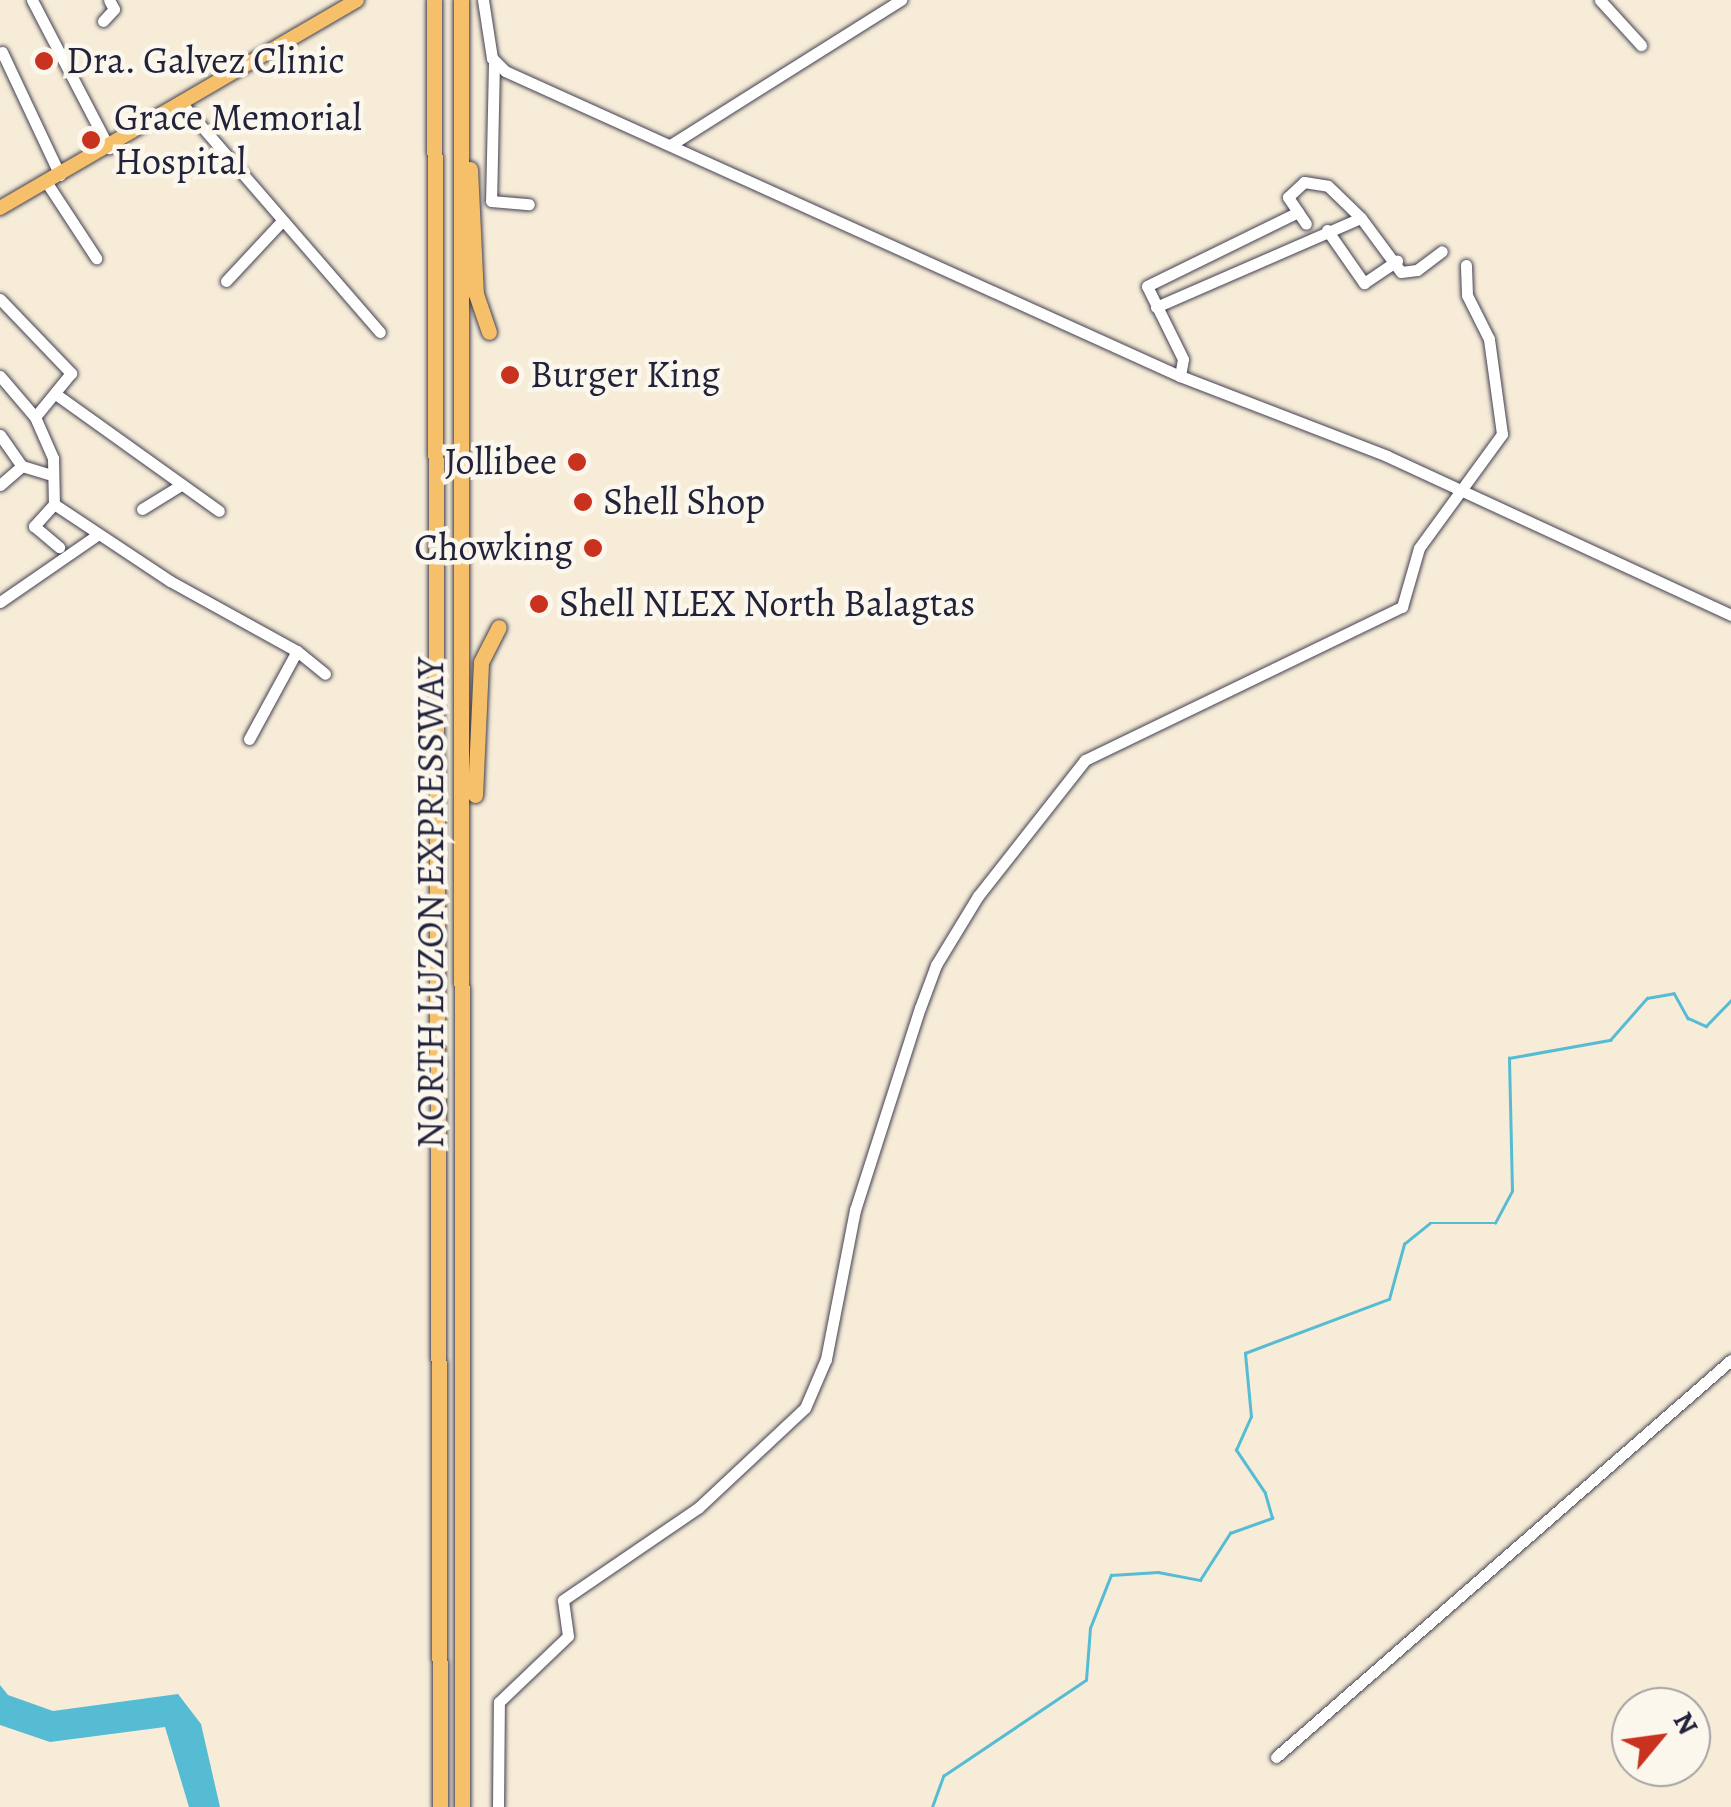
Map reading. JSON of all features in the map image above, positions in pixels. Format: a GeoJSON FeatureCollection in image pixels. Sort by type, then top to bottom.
{"type":"FeatureCollection","features":[{"type":"Feature","properties":{"kind":"highway","name":"NORTH LUZON EXPRESSWAY"},"geometry":{"type":"LineString","coordinates":[[434,0],[440,1807]]}},
{"type":"Feature","properties":{"kind":"highway","name":"NORTH LUZON EXPRESSWAY"},"geometry":{"type":"LineString","coordinates":[[461,0],[462,1807]]}},
{"type":"Feature","properties":{"kind":"highway"},"geometry":{"type":"LineString","coordinates":[[461,26],[474,283],[489,332]]}},
{"type":"Feature","properties":{"kind":"highway"},"geometry":{"type":"LineString","coordinates":[[464,933],[473,864],[480,662],[500,626]]}},
{"type":"Feature","properties":{"kind":"main road"},"geometry":{"type":"LineString","coordinates":[[0,208],[184,106],[358,0]]}},
{"type":"Feature","properties":{"kind":"street"},"geometry":{"type":"LineString","coordinates":[[51,0],[34,5],[109,148]]}},
{"type":"Feature","properties":{"kind":"street"},"geometry":{"type":"LineString","coordinates":[[102,21],[114,10],[109,0]]}},
{"type":"Feature","properties":{"kind":"street"},"geometry":{"type":"LineString","coordinates":[[483,0],[494,62],[491,201],[529,204]]}},
{"type":"Feature","properties":{"kind":"street"},"geometry":{"type":"LineString","coordinates":[[672,144],[900,0]]}},
{"type":"Feature","properties":{"kind":"street"},"geometry":{"type":"LineString","coordinates":[[1600,0],[1640,44]]}},
{"type":"Feature","properties":{"kind":"street"},"geometry":{"type":"LineString","coordinates":[[2,52],[54,179],[96,258]]}},
{"type":"Feature","properties":{"kind":"street"},"geometry":{"type":"LineString","coordinates":[[494,62],[1180,376],[1464,493],[1731,615]]}},
{"type":"Feature","properties":{"kind":"street"},"geometry":{"type":"LineString","coordinates":[[184,106],[380,332]]}},
{"type":"Feature","properties":{"kind":"street"},"geometry":{"type":"LineString","coordinates":[[1180,376],[1184,359],[1147,286],[1302,218],[1288,197],[1304,182],[1328,186],[1361,218],[1397,261],[1401,272],[1410,272],[1442,250]]}},
{"type":"Feature","properties":{"kind":"street"},"geometry":{"type":"LineString","coordinates":[[1156,307],[1361,218]]}},
{"type":"Feature","properties":{"kind":"street"},"geometry":{"type":"LineString","coordinates":[[226,281],[281,222]]}},
{"type":"Feature","properties":{"kind":"street"},"geometry":{"type":"LineString","coordinates":[[1327,230],[1364,283],[1397,261]]}},
{"type":"Feature","properties":{"kind":"street"},"geometry":{"type":"LineString","coordinates":[[498,1807],[499,1702],[568,1636],[563,1600],[698,1508],[805,1408],[826,1360],[855,1210],[920,1008],[936,965],[978,896],[1070,775],[1101,750],[1400,610],[1420,548],[1464,493],[1502,434],[1489,339],[1466,295],[1466,265]]}},
{"type":"Feature","properties":{"kind":"street"},"geometry":{"type":"LineString","coordinates":[[0,299],[71,373],[57,396],[35,417]]}},
{"type":"Feature","properties":{"kind":"street"},"geometry":{"type":"LineString","coordinates":[[0,376],[35,417],[52,458],[54,504],[34,526],[60,546]]}},
{"type":"Feature","properties":{"kind":"street"},"geometry":{"type":"LineString","coordinates":[[57,396],[219,511]]}},
{"type":"Feature","properties":{"kind":"street"},"geometry":{"type":"LineString","coordinates":[[0,434],[22,466],[51,475]]}},
{"type":"Feature","properties":{"kind":"street"},"geometry":{"type":"LineString","coordinates":[[0,485],[22,466]]}},
{"type":"Feature","properties":{"kind":"street"},"geometry":{"type":"LineString","coordinates":[[142,509],[181,485]]}},
{"type":"Feature","properties":{"kind":"street"},"geometry":{"type":"LineString","coordinates":[[54,504],[97,534],[297,650],[325,674]]}},
{"type":"Feature","properties":{"kind":"street"},"geometry":{"type":"LineString","coordinates":[[0,602],[97,534]]}},
{"type":"Feature","properties":{"kind":"street"},"geometry":{"type":"LineString","coordinates":[[250,739],[297,650]]}},
{"type":"Feature","properties":{"kind":"street"},"geometry":{"type":"LineString","coordinates":[[1276,1757],[1731,1360]]}},
{"type":"Feature","properties":{"kind":"water"},"geometry":{"type":"Polygon","coordinates":[[[0,1685],[8,1695],[53,1711],[178,1694],[201,1724],[220,1807],[189,1807],[165,1727],[50,1742],[0,1725],[0,1685]]]}},
{"type":"Feature","properties":{"kind":"waterway"},"geometry":{"type":"LineString","coordinates":[[932,1807],[943,1776],[1086,1680],[1090,1628],[1111,1575],[1158,1572],[1200,1580],[1230,1533],[1272,1518],[1265,1493],[1236,1450],[1251,1417],[1245,1353],[1389,1299],[1404,1244],[1430,1223],[1495,1223],[1512,1191],[1509,1058],[1610,1040],[1647,998],[1674,993],[1688,1018],[1706,1026],[1731,1000]]}},
{"type":"Feature","properties":{"kind":"place","name":"Dra. Galvez Clinic"},"geometry":{"type":"Point","coordinates":[44,61]}},
{"type":"Feature","properties":{"kind":"place","name":"Grace Memorial Hospital"},"geometry":{"type":"Point","coordinates":[91,140]}},
{"type":"Feature","properties":{"kind":"place","name":"Burger King"},"geometry":{"type":"Point","coordinates":[510,375]}},
{"type":"Feature","properties":{"kind":"place","name":"Jollibee"},"geometry":{"type":"Point","coordinates":[577,462]}},
{"type":"Feature","properties":{"kind":"place","name":"Shell Shop"},"geometry":{"type":"Point","coordinates":[583,502]}},
{"type":"Feature","properties":{"kind":"place","name":"Chowking"},"geometry":{"type":"Point","coordinates":[593,548]}},
{"type":"Feature","properties":{"kind":"place","name":"Shell NLEX North Balagtas"},"geometry":{"type":"Point","coordinates":[539,604]}}]}
